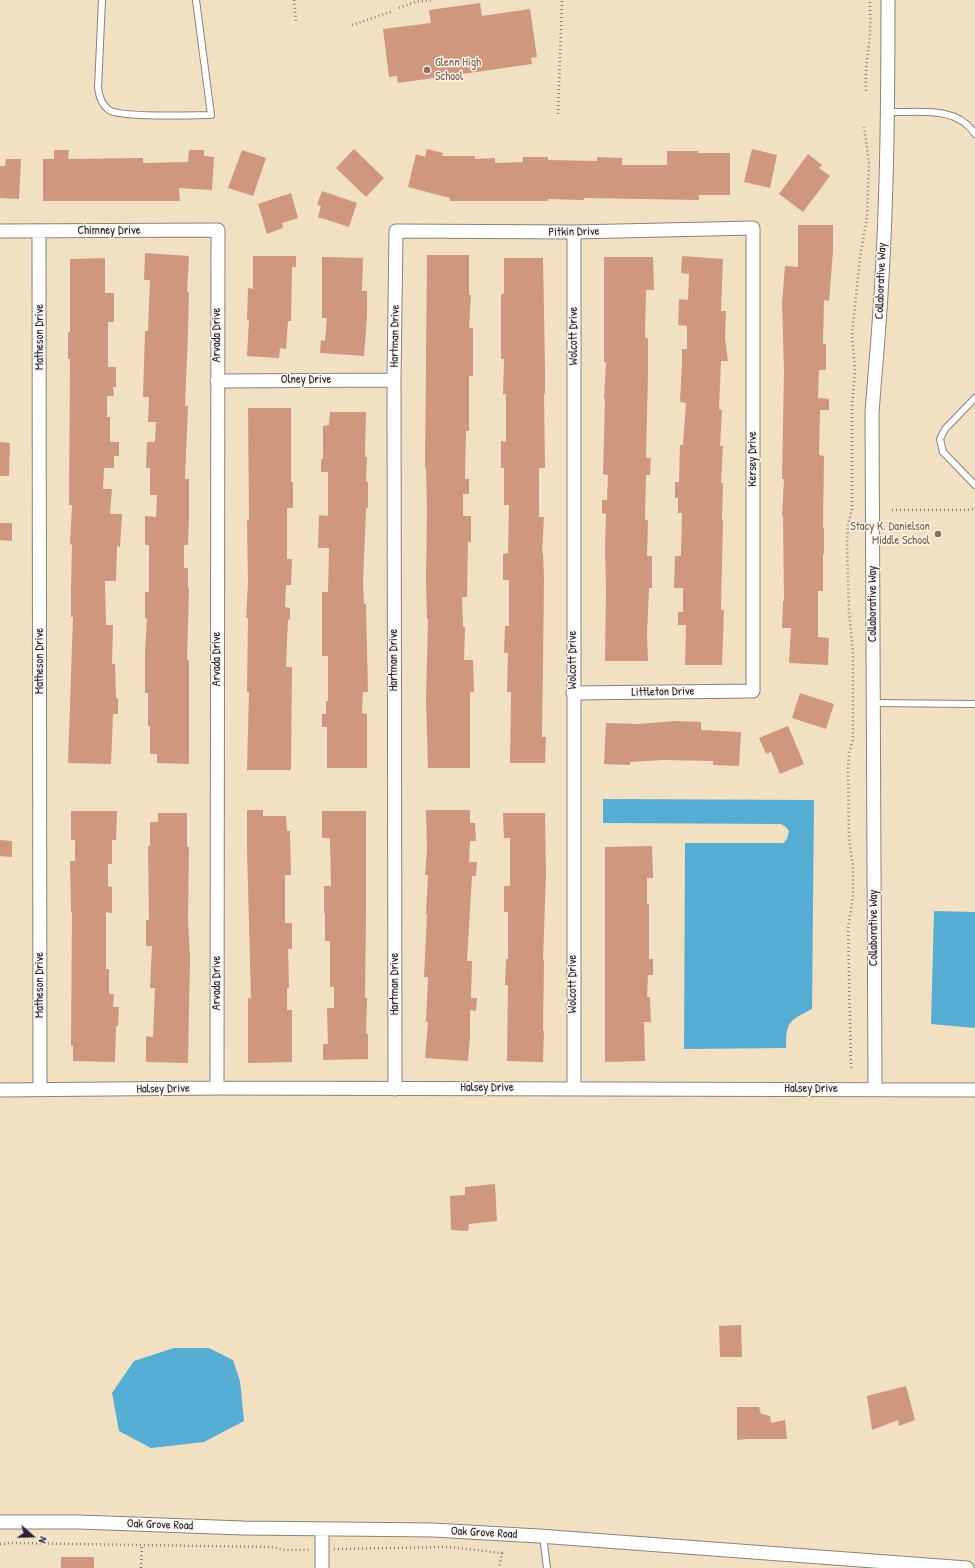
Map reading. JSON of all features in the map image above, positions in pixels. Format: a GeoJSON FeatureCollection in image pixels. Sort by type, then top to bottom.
{"type":"FeatureCollection","features":[{"type":"Feature","properties":{"kind":"street","name":"Collaborative Way"},"geometry":{"type":"LineString","coordinates":[[875,1089],[872,414],[880,316],[888,112],[888,0]]}},
{"type":"Feature","properties":{"kind":"street","name":"Pitkin Drive"},"geometry":{"type":"LineString","coordinates":[[396,231],[574,232],[753,228]]}},
{"type":"Feature","properties":{"kind":"street","name":"Kersey Drive"},"geometry":{"type":"LineString","coordinates":[[753,228],[753,690]]}},
{"type":"Feature","properties":{"kind":"street","name":"Chimney Drive"},"geometry":{"type":"LineString","coordinates":[[0,231],[218,230]]}},
{"type":"Feature","properties":{"kind":"street","name":"Arvada Drive"},"geometry":{"type":"LineString","coordinates":[[217,1088],[218,230]]}},
{"type":"Feature","properties":{"kind":"street","name":"Matheson Drive"},"geometry":{"type":"LineString","coordinates":[[40,231],[40,1090]]}},
{"type":"Feature","properties":{"kind":"street","name":"Hartman Drive"},"geometry":{"type":"LineString","coordinates":[[395,1089],[394,380],[396,231]]}},
{"type":"Feature","properties":{"kind":"street","name":"Wolcott Drive"},"geometry":{"type":"LineString","coordinates":[[574,232],[574,1088]]}},
{"type":"Feature","properties":{"kind":"street","name":"Olney Drive"},"geometry":{"type":"LineString","coordinates":[[217,381],[394,380]]}},
{"type":"Feature","properties":{"kind":"street","name":"Littleton Drive"},"geometry":{"type":"LineString","coordinates":[[573,693],[753,690]]}},
{"type":"Feature","properties":{"kind":"street","name":"Halsey Drive"},"geometry":{"type":"LineString","coordinates":[[0,1090],[217,1088],[975,1090]]}},
{"type":"Feature","properties":{"kind":"street","name":"Oak Grove Road"},"geometry":{"type":"LineString","coordinates":[[0,1522],[433,1530],[543,1536],[967,1568]]}},
{"type":"Feature","properties":{"kind":"street"},"geometry":{"type":"LineString","coordinates":[[322,1529],[322,1568]]}},
{"type":"Feature","properties":{"kind":"lane"},"geometry":{"type":"LineString","coordinates":[[102,0],[98,88],[99,96],[109,110],[123,115],[211,115],[196,0]]}},
{"type":"Feature","properties":{"kind":"lane"},"geometry":{"type":"LineString","coordinates":[[888,112],[944,113],[958,117],[970,125],[975,134]]}},
{"type":"Feature","properties":{"kind":"lane"},"geometry":{"type":"LineString","coordinates":[[975,398],[945,429],[940,439],[943,452],[975,485]]}},
{"type":"Feature","properties":{"kind":"lane"},"geometry":{"type":"LineString","coordinates":[[873,703],[975,704]]}},
{"type":"Feature","properties":{"kind":"lane"},"geometry":{"type":"LineString","coordinates":[[543,1536],[547,1568]]}},
{"type":"Feature","properties":{"kind":"path"},"geometry":{"type":"LineString","coordinates":[[294,0],[296,21]]}},
{"type":"Feature","properties":{"kind":"path"},"geometry":{"type":"LineString","coordinates":[[399,8],[415,2],[433,0]]}},
{"type":"Feature","properties":{"kind":"path"},"geometry":{"type":"LineString","coordinates":[[558,114],[562,0]]}},
{"type":"Feature","properties":{"kind":"path"},"geometry":{"type":"LineString","coordinates":[[866,91],[865,74],[869,43],[870,0]]}},
{"type":"Feature","properties":{"kind":"path"},"geometry":{"type":"LineString","coordinates":[[352,24],[393,11]]}},
{"type":"Feature","properties":{"kind":"path"},"geometry":{"type":"LineString","coordinates":[[851,1068],[848,928],[853,896],[853,866],[849,839],[848,768],[849,754],[853,738],[853,647],[849,612],[847,543],[848,526],[852,508],[852,406],[855,371],[852,335],[860,257],[867,218],[869,162],[864,127]]}},
{"type":"Feature","properties":{"kind":"path"},"geometry":{"type":"LineString","coordinates":[[892,510],[975,509]]}},
{"type":"Feature","properties":{"kind":"path"},"geometry":{"type":"LineString","coordinates":[[0,1544],[11,1542],[142,1544],[273,1547],[283,1550],[449,1547],[502,1553],[499,1568]]}},
{"type":"Feature","properties":{"kind":"path"},"geometry":{"type":"LineString","coordinates":[[141,1568],[142,1544]]}},
{"type":"Feature","properties":{"kind":"water"},"geometry":{"type":"Polygon","coordinates":[[[603,799],[814,800],[812,1009],[798,1016],[790,1023],[787,1032],[786,1048],[684,1049],[685,843],[783,843],[787,839],[789,831],[781,824],[603,823],[603,799]]]}},
{"type":"Feature","properties":{"kind":"water"},"geometry":{"type":"Polygon","coordinates":[[[934,911],[975,912],[975,1028],[931,1024],[934,911]]]}},
{"type":"Feature","properties":{"kind":"water"},"geometry":{"type":"Polygon","coordinates":[[[174,1348],[209,1348],[233,1360],[240,1381],[244,1421],[204,1442],[151,1448],[119,1431],[112,1393],[134,1361],[174,1348]]]}},
{"type":"Feature","properties":{"kind":"building"},"geometry":{"type":"Polygon","coordinates":[[[480,3],[482,16],[530,9],[537,57],[531,58],[532,64],[398,83],[397,76],[389,77],[383,29],[431,23],[429,10],[480,3]]]}},
{"type":"Feature","properties":{"kind":"building"},"geometry":{"type":"Polygon","coordinates":[[[354,149],[384,178],[366,197],[336,168],[354,149]]]}},
{"type":"Feature","properties":{"kind":"building"},"geometry":{"type":"Polygon","coordinates":[[[427,149],[443,153],[442,156],[475,156],[475,159],[495,158],[495,163],[523,162],[523,157],[548,157],[548,160],[597,161],[597,157],[622,158],[622,165],[667,165],[667,151],[730,153],[730,195],[699,195],[699,200],[584,198],[584,200],[548,199],[548,201],[450,201],[450,198],[408,187],[416,154],[425,157],[427,149]]]}},
{"type":"Feature","properties":{"kind":"building"},"geometry":{"type":"Polygon","coordinates":[[[752,149],[777,155],[770,188],[744,182],[752,149]]]}},
{"type":"Feature","properties":{"kind":"building"},"geometry":{"type":"Polygon","coordinates":[[[54,150],[69,150],[68,159],[143,158],[143,163],[188,162],[189,150],[204,150],[204,156],[214,157],[212,190],[179,188],[180,201],[43,201],[43,159],[54,159],[54,150]]]}},
{"type":"Feature","properties":{"kind":"building"},"geometry":{"type":"Polygon","coordinates":[[[242,150],[266,158],[253,196],[228,188],[242,150]]]}},
{"type":"Feature","properties":{"kind":"building"},"geometry":{"type":"Polygon","coordinates":[[[808,154],[822,165],[819,168],[830,176],[803,212],[779,194],[808,154]]]}},
{"type":"Feature","properties":{"kind":"building"},"geometry":{"type":"Polygon","coordinates":[[[6,159],[21,159],[19,199],[0,198],[0,166],[5,166],[6,159]]]}},
{"type":"Feature","properties":{"kind":"building"},"geometry":{"type":"Polygon","coordinates":[[[322,191],[357,203],[349,227],[318,217],[321,206],[317,205],[322,191]]]}},
{"type":"Feature","properties":{"kind":"building"},"geometry":{"type":"Polygon","coordinates":[[[291,193],[298,218],[282,223],[283,228],[267,234],[258,204],[291,193]]]}},
{"type":"Feature","properties":{"kind":"building"},"geometry":{"type":"Polygon","coordinates":[[[798,225],[833,225],[833,251],[829,301],[824,300],[823,344],[826,344],[826,370],[819,370],[818,398],[829,399],[829,410],[820,410],[819,455],[824,456],[824,554],[823,591],[818,591],[818,637],[829,638],[828,665],[789,663],[791,628],[782,628],[784,601],[782,516],[784,479],[782,479],[784,370],[782,303],[785,266],[798,267],[798,225]]]}},
{"type":"Feature","properties":{"kind":"building"},"geometry":{"type":"Polygon","coordinates":[[[145,253],[189,256],[185,406],[188,406],[185,479],[189,479],[189,517],[188,545],[184,545],[184,568],[188,568],[189,588],[187,660],[189,660],[189,764],[157,763],[157,754],[150,754],[148,693],[145,693],[147,619],[145,618],[145,592],[149,592],[149,545],[145,545],[145,516],[156,517],[157,495],[150,495],[150,468],[146,468],[147,442],[155,442],[156,422],[148,422],[149,397],[143,397],[145,331],[148,331],[150,280],[144,280],[145,253]]]}},
{"type":"Feature","properties":{"kind":"building"},"geometry":{"type":"Polygon","coordinates":[[[427,255],[469,255],[469,295],[471,295],[469,328],[473,328],[473,376],[469,376],[469,431],[466,431],[465,479],[469,479],[469,494],[463,494],[463,516],[471,516],[471,542],[468,542],[467,597],[462,597],[463,627],[465,627],[464,660],[473,660],[474,692],[470,692],[470,768],[428,768],[426,700],[428,619],[426,581],[427,508],[425,468],[427,255]]]}},
{"type":"Feature","properties":{"kind":"building"},"geometry":{"type":"Polygon","coordinates":[[[253,256],[296,256],[296,267],[292,267],[291,321],[288,321],[286,349],[280,348],[279,358],[247,356],[249,320],[247,320],[248,288],[253,289],[253,256]]]}},
{"type":"Feature","properties":{"kind":"building"},"geometry":{"type":"Polygon","coordinates":[[[682,256],[723,259],[721,311],[726,311],[725,338],[728,361],[721,361],[719,409],[722,410],[720,446],[723,446],[721,483],[723,483],[723,520],[721,610],[724,610],[722,665],[685,665],[686,625],[678,625],[678,612],[683,612],[683,588],[674,588],[675,556],[681,556],[682,513],[678,513],[678,498],[675,498],[675,482],[679,482],[680,445],[683,445],[686,403],[680,402],[682,349],[687,349],[687,326],[678,325],[679,299],[688,300],[689,274],[681,273],[682,256]]]}},
{"type":"Feature","properties":{"kind":"building"},"geometry":{"type":"Polygon","coordinates":[[[322,257],[363,258],[362,291],[367,291],[364,356],[320,353],[321,340],[325,341],[327,318],[322,318],[322,257]]]}},
{"type":"Feature","properties":{"kind":"building"},"geometry":{"type":"Polygon","coordinates":[[[604,257],[653,257],[654,290],[646,290],[645,338],[648,338],[646,458],[651,458],[650,475],[646,475],[645,520],[648,520],[647,556],[652,556],[652,588],[649,588],[647,635],[648,661],[605,661],[606,514],[602,513],[602,500],[607,500],[608,475],[603,474],[606,362],[604,362],[604,257]]]}},
{"type":"Feature","properties":{"kind":"building"},"geometry":{"type":"Polygon","coordinates":[[[105,258],[105,293],[114,293],[114,322],[108,322],[108,367],[116,367],[116,387],[113,387],[114,396],[107,396],[107,417],[110,417],[110,442],[119,442],[119,456],[114,456],[114,468],[104,468],[103,489],[112,489],[110,514],[122,514],[120,547],[117,546],[116,581],[105,581],[106,625],[113,625],[112,664],[115,664],[118,714],[113,714],[111,764],[68,763],[73,617],[71,617],[72,545],[70,544],[72,505],[69,505],[70,359],[68,359],[68,332],[70,332],[70,259],[105,258]]]}},
{"type":"Feature","properties":{"kind":"building"},"geometry":{"type":"Polygon","coordinates":[[[504,258],[543,258],[545,468],[539,468],[539,517],[544,517],[542,553],[544,579],[542,737],[546,737],[545,763],[510,763],[511,692],[507,692],[508,653],[504,653],[505,626],[509,626],[509,580],[503,580],[503,554],[508,553],[509,505],[504,505],[504,468],[501,468],[501,441],[506,442],[506,394],[503,394],[504,359],[501,359],[501,294],[504,294],[504,258]]]}},
{"type":"Feature","properties":{"kind":"building"},"geometry":{"type":"Polygon","coordinates":[[[248,408],[291,408],[291,482],[293,482],[293,508],[287,508],[287,559],[292,559],[291,585],[286,585],[285,607],[290,608],[290,620],[288,619],[286,667],[292,667],[291,770],[247,770],[249,692],[247,692],[248,618],[246,618],[248,582],[247,520],[249,520],[248,408]]]}},
{"type":"Feature","properties":{"kind":"building"},"geometry":{"type":"Polygon","coordinates":[[[330,412],[366,412],[365,457],[367,457],[366,482],[368,482],[368,508],[366,508],[363,582],[364,604],[366,604],[368,692],[363,692],[362,713],[367,714],[367,768],[327,768],[327,727],[322,727],[322,714],[326,714],[326,701],[328,701],[328,656],[322,656],[322,592],[328,592],[329,548],[318,548],[319,515],[328,516],[328,472],[321,472],[321,459],[323,459],[323,426],[329,425],[330,412]]]}},
{"type":"Feature","properties":{"kind":"building"},"geometry":{"type":"Polygon","coordinates":[[[0,442],[10,443],[9,476],[0,476],[0,442]]]}},
{"type":"Feature","properties":{"kind":"building"},"geometry":{"type":"Polygon","coordinates":[[[0,523],[12,523],[12,541],[0,540],[0,523]]]}},
{"type":"Feature","properties":{"kind":"building"},"geometry":{"type":"Polygon","coordinates":[[[800,693],[834,704],[826,729],[792,718],[800,693]]]}},
{"type":"Feature","properties":{"kind":"building"},"geometry":{"type":"Polygon","coordinates":[[[676,721],[701,722],[701,730],[741,732],[739,766],[713,765],[713,761],[664,760],[630,762],[630,765],[604,764],[606,723],[638,724],[676,721]]]}},
{"type":"Feature","properties":{"kind":"building"},"geometry":{"type":"Polygon","coordinates":[[[788,726],[804,764],[780,774],[771,752],[766,754],[759,738],[788,726]]]}},
{"type":"Feature","properties":{"kind":"building"},"geometry":{"type":"Polygon","coordinates":[[[247,810],[263,810],[263,816],[286,816],[287,831],[290,831],[291,875],[285,875],[285,923],[292,923],[292,949],[288,949],[289,988],[287,988],[287,1010],[292,1010],[292,1062],[248,1063],[248,998],[251,998],[247,810]]]}},
{"type":"Feature","properties":{"kind":"building"},"geometry":{"type":"Polygon","coordinates":[[[426,810],[470,810],[470,823],[475,823],[476,841],[470,841],[469,862],[477,862],[476,876],[472,876],[467,961],[472,961],[471,998],[477,998],[476,1011],[470,1010],[468,1061],[425,1058],[428,1022],[426,1022],[428,977],[424,977],[428,875],[425,875],[427,850],[426,810]]]}},
{"type":"Feature","properties":{"kind":"building"},"geometry":{"type":"Polygon","coordinates":[[[71,811],[117,811],[116,840],[112,840],[112,864],[108,864],[108,886],[112,887],[112,913],[106,912],[106,969],[109,969],[109,994],[114,994],[113,1007],[119,1007],[118,1026],[116,1026],[115,1062],[73,1061],[73,1046],[71,1046],[72,912],[70,861],[75,861],[75,840],[71,840],[71,811]]]}},
{"type":"Feature","properties":{"kind":"building"},"geometry":{"type":"Polygon","coordinates":[[[322,811],[366,811],[365,998],[367,998],[366,1034],[368,1034],[368,1059],[323,1060],[323,1044],[328,1044],[327,1008],[334,1008],[334,987],[330,987],[330,941],[325,941],[324,913],[324,886],[331,886],[330,838],[322,838],[322,811]]]}},
{"type":"Feature","properties":{"kind":"building"},"geometry":{"type":"Polygon","coordinates":[[[158,813],[187,813],[187,847],[189,847],[188,920],[190,957],[188,1063],[146,1062],[146,1036],[153,1037],[155,988],[150,988],[152,946],[146,946],[146,920],[149,920],[148,846],[150,846],[150,822],[158,822],[158,813]]]}},
{"type":"Feature","properties":{"kind":"building"},"geometry":{"type":"Polygon","coordinates":[[[503,813],[545,813],[546,875],[543,960],[543,1062],[507,1061],[508,985],[505,985],[506,959],[508,959],[508,912],[504,912],[504,886],[510,886],[510,838],[504,838],[503,813]]]}},
{"type":"Feature","properties":{"kind":"building"},"geometry":{"type":"Polygon","coordinates":[[[0,840],[12,841],[12,857],[0,856],[0,840]]]}},
{"type":"Feature","properties":{"kind":"building"},"geometry":{"type":"Polygon","coordinates":[[[652,846],[653,878],[647,878],[647,904],[649,904],[649,959],[653,959],[653,975],[648,975],[647,997],[650,997],[651,1022],[644,1022],[645,1061],[605,1062],[605,847],[652,846]]]}},
{"type":"Feature","properties":{"kind":"building"},"geometry":{"type":"Polygon","coordinates":[[[495,1184],[497,1221],[469,1224],[468,1231],[451,1230],[450,1196],[465,1195],[465,1187],[495,1184]]]}},
{"type":"Feature","properties":{"kind":"building"},"geometry":{"type":"Polygon","coordinates":[[[741,1325],[742,1357],[720,1357],[719,1326],[741,1325]]]}},
{"type":"Feature","properties":{"kind":"building"},"geometry":{"type":"Polygon","coordinates":[[[906,1386],[915,1420],[899,1426],[898,1420],[872,1430],[867,1396],[906,1386]]]}},
{"type":"Feature","properties":{"kind":"building"},"geometry":{"type":"Polygon","coordinates":[[[737,1407],[759,1407],[761,1414],[770,1416],[771,1423],[785,1420],[787,1439],[737,1440],[737,1407]]]}},
{"type":"Feature","properties":{"kind":"building"},"geometry":{"type":"Polygon","coordinates":[[[61,1557],[94,1557],[94,1568],[61,1568],[61,1557]]]}},
{"type":"Feature","properties":{"kind":"place","name":"Glenn High School"},"geometry":{"type":"Point","coordinates":[427,70]}},
{"type":"Feature","properties":{"kind":"place","name":"Stacy K. Danielson Middle School"},"geometry":{"type":"Point","coordinates":[938,534]}}]}
